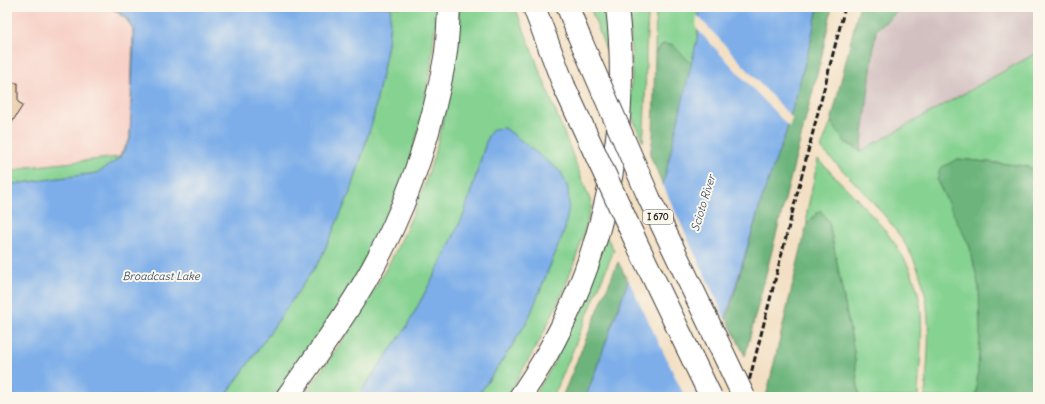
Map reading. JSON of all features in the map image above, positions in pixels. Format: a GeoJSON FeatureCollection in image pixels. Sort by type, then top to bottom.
{"type":"FeatureCollection","features":[{"type":"Feature","properties":{"kind":"highway"},"geometry":{"type":"LineString","coordinates":[[287,397],[360,288],[382,251],[408,194],[430,131],[446,57],[449,7]]}},
{"type":"Feature","properties":{"kind":"highway","name":"I 670"},"geometry":{"type":"LineString","coordinates":[[534,7],[564,86],[637,244],[711,397]]}},
{"type":"Feature","properties":{"kind":"highway","name":"I 670"},"geometry":{"type":"LineString","coordinates":[[568,7],[578,34],[650,200],[744,397]]}},
{"type":"Feature","properties":{"kind":"highway"},"geometry":{"type":"LineString","coordinates":[[520,397],[554,340],[576,295],[600,228],[616,147],[622,68],[617,7]]}},
{"type":"Feature","properties":{"kind":"shaded area"},"geometry":{"type":"Polygon","coordinates":[[[7,7],[110,7],[126,19],[133,30],[130,139],[119,158],[27,167],[7,173],[7,7]]]}},
{"type":"Feature","properties":{"kind":"shaded area"},"geometry":{"type":"Polygon","coordinates":[[[903,7],[1038,7],[1038,52],[861,151],[876,30],[903,7]]]}},
{"type":"Feature","properties":{"kind":"green space"},"geometry":{"type":"Polygon","coordinates":[[[110,7],[127,18],[134,30],[130,139],[133,30],[126,19],[110,7]]]}},
{"type":"Feature","properties":{"kind":"green space"},"geometry":{"type":"Polygon","coordinates":[[[391,7],[437,7],[431,66],[421,120],[408,169],[372,249],[335,314],[277,397],[225,397],[320,260],[352,188],[373,119],[388,44],[391,7]]]}},
{"type":"Feature","properties":{"kind":"green space"},"geometry":{"type":"Polygon","coordinates":[[[459,7],[515,7],[592,205],[578,252],[564,290],[540,340],[507,397],[477,397],[528,320],[565,229],[523,143],[505,128],[488,136],[464,214],[442,261],[406,328],[357,397],[303,397],[376,287],[401,240],[422,191],[438,140],[450,87],[459,7]]]}},
{"type":"Feature","properties":{"kind":"green space"},"geometry":{"type":"Polygon","coordinates":[[[590,7],[608,7],[610,57],[606,50],[590,7]]]}},
{"type":"Feature","properties":{"kind":"green space"},"geometry":{"type":"Polygon","coordinates":[[[629,7],[649,7],[643,142],[629,109],[632,75],[629,7]]]}},
{"type":"Feature","properties":{"kind":"green space"},"geometry":{"type":"Polygon","coordinates":[[[656,7],[699,7],[698,35],[692,64],[673,45],[658,48],[655,53],[656,7]]]}},
{"type":"Feature","properties":{"kind":"green space"},"geometry":{"type":"Polygon","coordinates":[[[818,7],[832,7],[822,55],[745,356],[727,319],[764,192],[786,132],[810,44],[818,7]]]}},
{"type":"Feature","properties":{"kind":"green space"},"geometry":{"type":"Polygon","coordinates":[[[859,7],[903,7],[876,30],[861,151],[845,142],[831,122],[859,7]]]}},
{"type":"Feature","properties":{"kind":"green space"},"geometry":{"type":"Polygon","coordinates":[[[663,44],[673,45],[692,64],[663,185],[650,155],[653,137],[655,53],[663,44]]]}},
{"type":"Feature","properties":{"kind":"green space"},"geometry":{"type":"Polygon","coordinates":[[[1038,52],[1038,171],[1026,166],[958,159],[937,181],[963,230],[975,265],[979,284],[981,322],[980,341],[976,397],[925,397],[928,348],[926,299],[921,277],[912,255],[886,217],[821,148],[831,122],[845,142],[861,151],[1038,52]]]}},
{"type":"Feature","properties":{"kind":"green space"},"geometry":{"type":"Polygon","coordinates":[[[130,139],[120,158],[98,173],[7,185],[7,173],[27,167],[119,157],[130,139]]]}},
{"type":"Feature","properties":{"kind":"green space"},"geometry":{"type":"Polygon","coordinates":[[[818,159],[865,207],[880,225],[906,262],[915,282],[920,303],[922,326],[918,397],[859,397],[854,351],[829,222],[820,210],[807,224],[807,212],[818,159]]]}},
{"type":"Feature","properties":{"kind":"green space"},"geometry":{"type":"Polygon","coordinates":[[[958,159],[1026,166],[1038,171],[1038,397],[976,397],[980,335],[979,288],[970,247],[937,181],[940,168],[958,159]]]}},
{"type":"Feature","properties":{"kind":"green space"},"geometry":{"type":"Polygon","coordinates":[[[820,210],[829,222],[854,351],[859,397],[766,397],[807,224],[820,210]]]}},
{"type":"Feature","properties":{"kind":"green space"},"geometry":{"type":"Polygon","coordinates":[[[606,236],[614,250],[559,384],[553,397],[533,397],[553,365],[606,236]]]}},
{"type":"Feature","properties":{"kind":"green space"},"geometry":{"type":"Polygon","coordinates":[[[618,262],[628,281],[586,397],[562,397],[618,262]]]}},
{"type":"Feature","properties":{"kind":"water","name":"Broadcast Lake"},"geometry":{"type":"Polygon","coordinates":[[[112,7],[391,7],[388,44],[373,119],[352,188],[320,260],[225,397],[7,397],[7,185],[97,173],[120,158],[130,139],[134,30],[127,18],[112,7]]]}},
{"type":"Feature","properties":{"kind":"water","name":"Scioto River"},"geometry":{"type":"Polygon","coordinates":[[[699,7],[818,7],[810,44],[786,132],[764,192],[702,397],[586,397],[663,185],[698,35],[699,7]]]}},
{"type":"Feature","properties":{"kind":"water"},"geometry":{"type":"Polygon","coordinates":[[[505,128],[561,172],[568,188],[569,205],[565,229],[528,320],[477,397],[357,397],[406,328],[442,261],[464,214],[488,136],[493,129],[505,128]]]}},
{"type":"Feature","properties":{"kind":"pier"},"geometry":{"type":"Polygon","coordinates":[[[697,15],[792,118],[789,127],[696,28],[697,15]]]}},
{"type":"Feature","properties":{"kind":"pier"},"geometry":{"type":"Polygon","coordinates":[[[662,183],[727,323],[704,397],[685,397],[627,277],[662,183]]]}},
{"type":"Feature","properties":{"kind":"building"},"geometry":{"type":"Polygon","coordinates":[[[7,83],[18,83],[18,102],[23,105],[7,130],[7,83]]]}},
{"type":"Feature","properties":{"kind":"railway"},"geometry":{"type":"LineString","coordinates":[[745,397],[845,7]]}}]}
